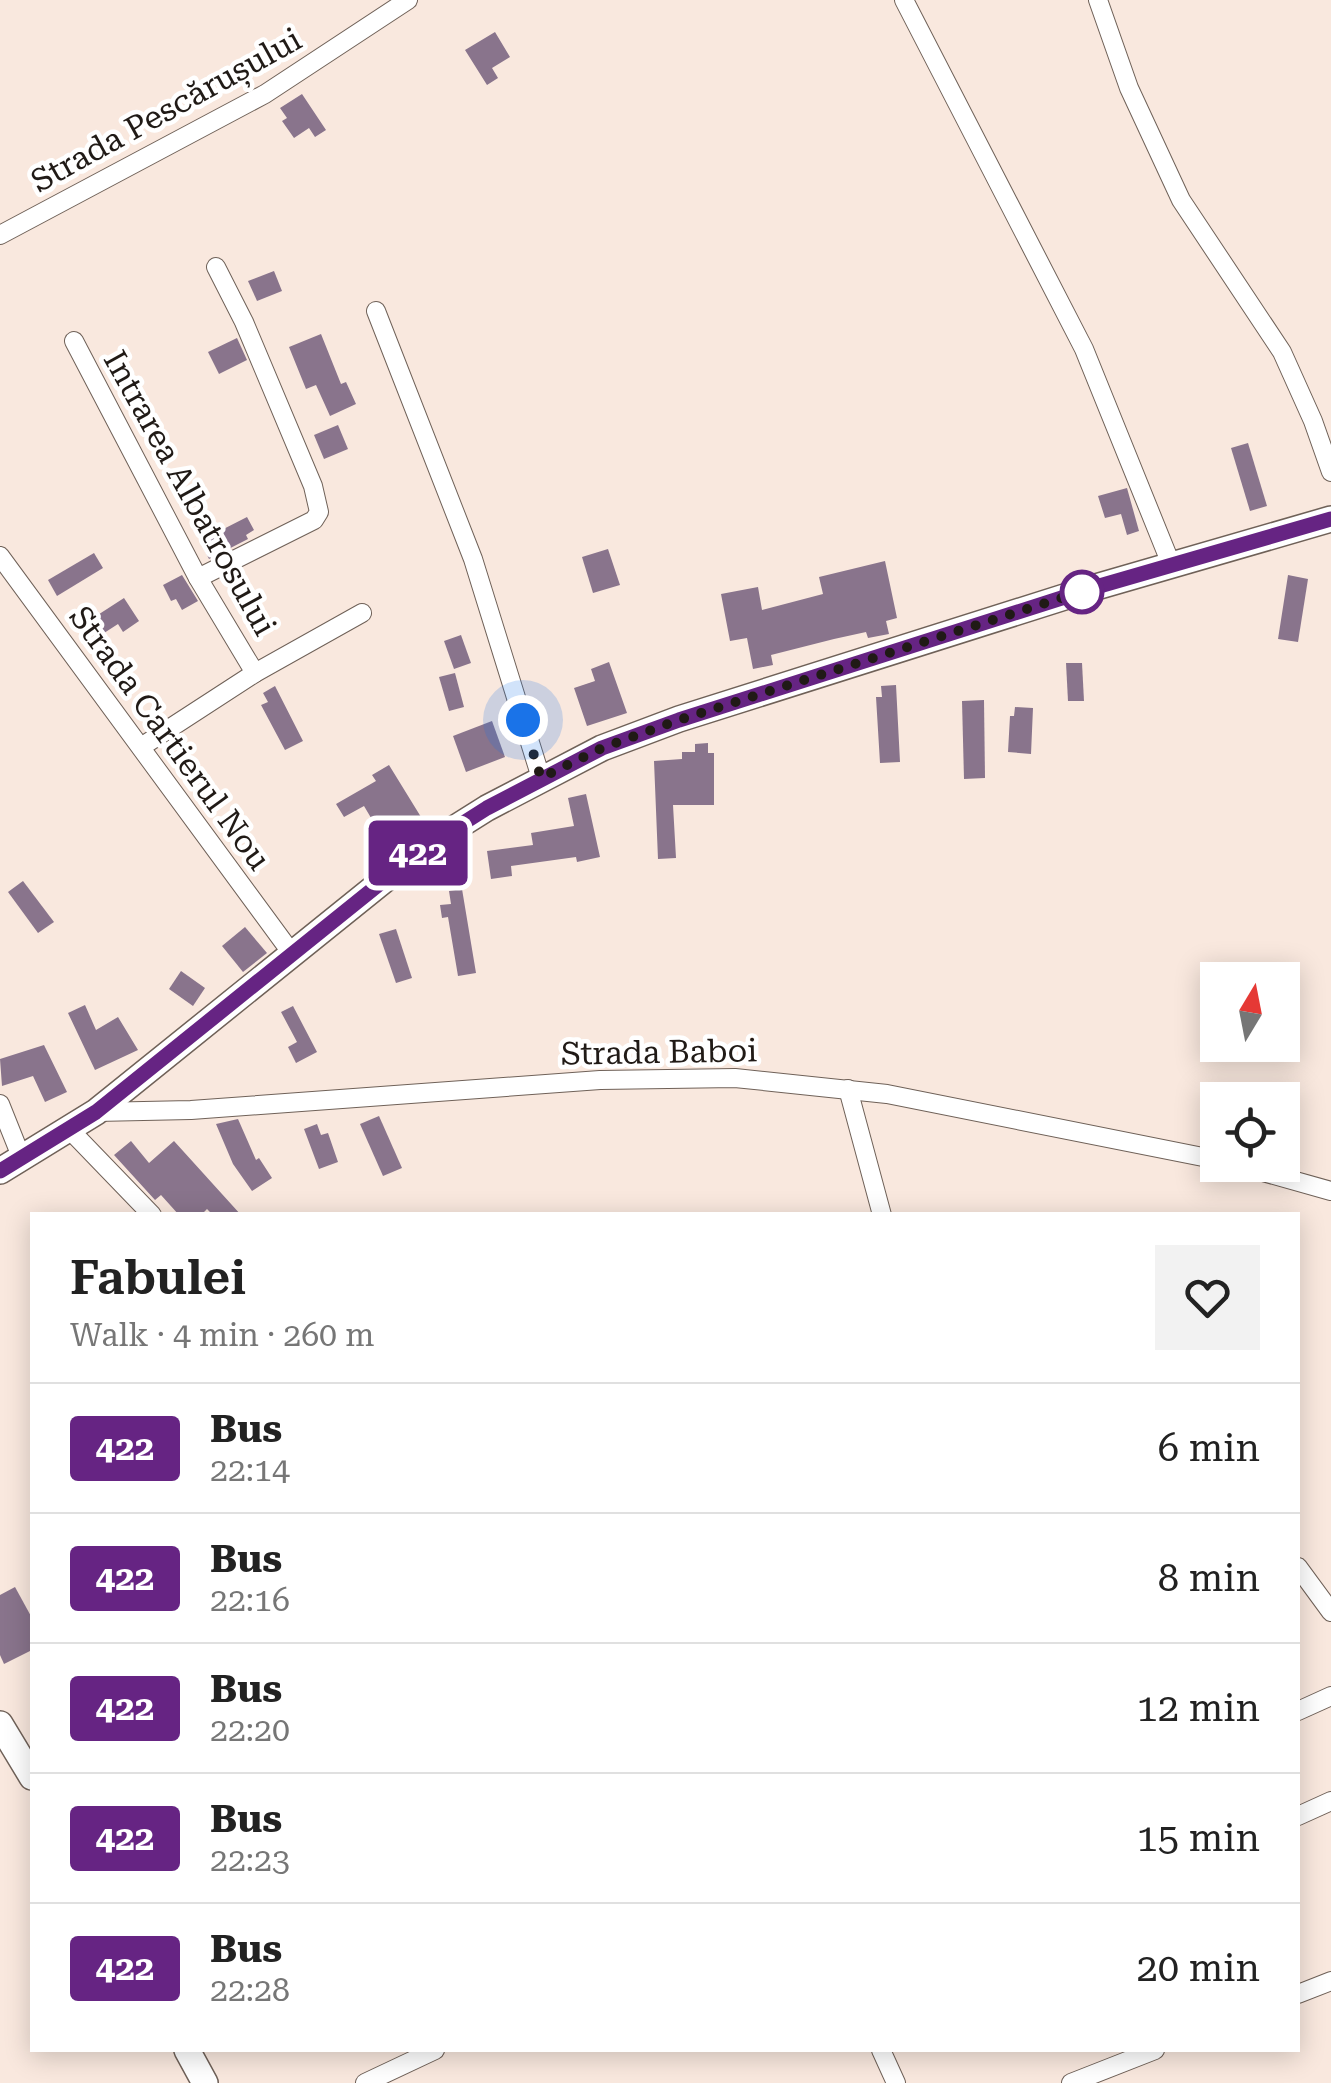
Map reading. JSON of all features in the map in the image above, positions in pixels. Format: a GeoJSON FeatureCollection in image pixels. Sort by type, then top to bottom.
{"type":"FeatureCollection","features":[{"type":"Feature","properties":{"kind":"main road"},"geometry":{"type":"LineString","coordinates":[[11,1165],[96,1112],[424,848],[472,816],[602,748],[1172,564],[1331,519]]}},
{"type":"Feature","properties":{"kind":"main road"},"geometry":{"type":"LineString","coordinates":[[0,1724],[30,1775]]}},
{"type":"Feature","properties":{"kind":"main road"},"geometry":{"type":"LineString","coordinates":[[187,2052],[205,2083]]}},
{"type":"Feature","properties":{"kind":"street","name":"Strada Pescărușului"},"geometry":{"type":"LineString","coordinates":[[0,234],[265,94],[408,0]]}},
{"type":"Feature","properties":{"kind":"street"},"geometry":{"type":"LineString","coordinates":[[904,0],[1084,349],[1172,564]]}},
{"type":"Feature","properties":{"kind":"street"},"geometry":{"type":"LineString","coordinates":[[1098,0],[1129,88],[1181,200],[1282,352],[1314,421],[1331,472]]}},
{"type":"Feature","properties":{"kind":"street"},"geometry":{"type":"LineString","coordinates":[[198,578],[314,520],[319,512],[313,486],[244,322],[216,266]]}},
{"type":"Feature","properties":{"kind":"street"},"geometry":{"type":"LineString","coordinates":[[376,311],[473,558],[541,778]]}},
{"type":"Feature","properties":{"kind":"street","name":"Intrarea Albatrosului"},"geometry":{"type":"LineString","coordinates":[[74,341],[198,578],[254,673]]}},
{"type":"Feature","properties":{"kind":"street","name":"Strada Cartierul Nou"},"geometry":{"type":"LineString","coordinates":[[0,556],[293,955]]}},
{"type":"Feature","properties":{"kind":"street"},"geometry":{"type":"LineString","coordinates":[[140,747],[254,673],[362,613]]}},
{"type":"Feature","properties":{"kind":"street","name":"Strada Baboi"},"geometry":{"type":"LineString","coordinates":[[96,1112],[190,1110],[664,1077],[735,1078],[848,1088],[1200,1156]]}},
{"type":"Feature","properties":{"kind":"street"},"geometry":{"type":"LineString","coordinates":[[848,1088],[881,1212]]}},
{"type":"Feature","properties":{"kind":"street"},"geometry":{"type":"LineString","coordinates":[[0,1104],[11,1165]]}},
{"type":"Feature","properties":{"kind":"street"},"geometry":{"type":"LineString","coordinates":[[70,1130],[149,1212]]}},
{"type":"Feature","properties":{"kind":"street"},"geometry":{"type":"LineString","coordinates":[[1299,1182],[1331,1191]]}},
{"type":"Feature","properties":{"kind":"street"},"geometry":{"type":"LineString","coordinates":[[1300,1570],[1331,1612]]}},
{"type":"Feature","properties":{"kind":"street"},"geometry":{"type":"LineString","coordinates":[[1300,1710],[1331,1696]]}},
{"type":"Feature","properties":{"kind":"street"},"geometry":{"type":"LineString","coordinates":[[1300,1815],[1331,1801]]}},
{"type":"Feature","properties":{"kind":"street"},"geometry":{"type":"LineString","coordinates":[[1300,1993],[1331,1980]]}},
{"type":"Feature","properties":{"kind":"street"},"geometry":{"type":"LineString","coordinates":[[365,2083],[431,2052]]}},
{"type":"Feature","properties":{"kind":"street"},"geometry":{"type":"LineString","coordinates":[[882,2052],[896,2083]]}},
{"type":"Feature","properties":{"kind":"street"},"geometry":{"type":"LineString","coordinates":[[1071,2083],[1149,2052]]}},
{"type":"Feature","properties":{"kind":"building"},"geometry":{"type":"Polygon","coordinates":[[[495,32],[510,57],[492,68],[498,78],[487,85],[465,50],[495,32]]]}},
{"type":"Feature","properties":{"kind":"building"},"geometry":{"type":"Polygon","coordinates":[[[302,94],[326,130],[315,137],[309,128],[294,138],[282,121],[287,118],[280,108],[302,94]]]}},
{"type":"Feature","properties":{"kind":"building"},"geometry":{"type":"Polygon","coordinates":[[[274,271],[282,291],[257,301],[248,281],[274,271]]]}},
{"type":"Feature","properties":{"kind":"building"},"geometry":{"type":"Polygon","coordinates":[[[321,334],[341,384],[346,382],[356,404],[330,416],[316,385],[306,389],[289,347],[321,334]]]}},
{"type":"Feature","properties":{"kind":"building"},"geometry":{"type":"Polygon","coordinates":[[[237,338],[247,360],[219,374],[208,352],[237,338]]]}},
{"type":"Feature","properties":{"kind":"building"},"geometry":{"type":"Polygon","coordinates":[[[338,425],[348,449],[324,459],[314,435],[338,425]]]}},
{"type":"Feature","properties":{"kind":"building"},"geometry":{"type":"Polygon","coordinates":[[[1248,443],[1267,506],[1250,511],[1231,448],[1248,443]]]}},
{"type":"Feature","properties":{"kind":"building"},"geometry":{"type":"Polygon","coordinates":[[[1127,488],[1139,531],[1127,535],[1121,514],[1105,518],[1098,496],[1127,488]]]}},
{"type":"Feature","properties":{"kind":"building"},"geometry":{"type":"Polygon","coordinates":[[[247,517],[254,530],[246,535],[248,539],[209,559],[200,541],[247,517]]]}},
{"type":"Feature","properties":{"kind":"building"},"geometry":{"type":"Polygon","coordinates":[[[608,549],[620,585],[593,593],[582,557],[608,549]]]}},
{"type":"Feature","properties":{"kind":"building"},"geometry":{"type":"Polygon","coordinates":[[[94,553],[103,568],[57,596],[48,580],[94,553]]]}},
{"type":"Feature","properties":{"kind":"building"},"geometry":{"type":"Polygon","coordinates":[[[885,561],[897,618],[886,621],[889,634],[868,638],[866,632],[771,655],[773,665],[753,669],[747,638],[730,641],[721,594],[758,587],[762,610],[823,594],[819,577],[885,561]]]}},
{"type":"Feature","properties":{"kind":"building"},"geometry":{"type":"Polygon","coordinates":[[[182,575],[198,601],[182,610],[176,599],[171,601],[163,585],[182,575]]]}},
{"type":"Feature","properties":{"kind":"building"},"geometry":{"type":"Polygon","coordinates":[[[1288,575],[1308,579],[1298,642],[1278,639],[1288,575]]]}},
{"type":"Feature","properties":{"kind":"building"},"geometry":{"type":"Polygon","coordinates":[[[124,598],[139,621],[123,632],[118,624],[101,635],[90,620],[124,598]]]}},
{"type":"Feature","properties":{"kind":"building"},"geometry":{"type":"Polygon","coordinates":[[[461,635],[471,663],[454,669],[444,641],[461,635]]]}},
{"type":"Feature","properties":{"kind":"building"},"geometry":{"type":"Polygon","coordinates":[[[609,662],[627,713],[587,726],[574,688],[595,681],[591,669],[609,662]]]}},
{"type":"Feature","properties":{"kind":"building"},"geometry":{"type":"Polygon","coordinates":[[[1066,663],[1082,663],[1084,701],[1068,701],[1066,663]]]}},
{"type":"Feature","properties":{"kind":"building"},"geometry":{"type":"Polygon","coordinates":[[[455,673],[464,707],[449,711],[439,677],[455,673]]]}},
{"type":"Feature","properties":{"kind":"building"},"geometry":{"type":"Polygon","coordinates":[[[896,685],[900,762],[880,763],[876,697],[882,697],[881,686],[896,685]]]}},
{"type":"Feature","properties":{"kind":"building"},"geometry":{"type":"Polygon","coordinates":[[[275,686],[303,741],[285,750],[261,705],[268,702],[263,693],[275,686]]]}},
{"type":"Feature","properties":{"kind":"building"},"geometry":{"type":"Polygon","coordinates":[[[984,700],[985,778],[964,779],[962,701],[984,700]]]}},
{"type":"Feature","properties":{"kind":"building"},"geometry":{"type":"Polygon","coordinates":[[[1015,707],[1033,708],[1031,754],[1008,752],[1010,716],[1014,716],[1015,707]]]}},
{"type":"Feature","properties":{"kind":"building"},"geometry":{"type":"Polygon","coordinates":[[[492,721],[505,757],[466,772],[453,736],[492,721]]]}},
{"type":"Feature","properties":{"kind":"building"},"geometry":{"type":"Polygon","coordinates":[[[708,743],[708,753],[714,753],[714,805],[673,805],[676,858],[658,859],[654,761],[682,759],[682,752],[695,752],[695,744],[708,743]]]}},
{"type":"Feature","properties":{"kind":"building"},"geometry":{"type":"Polygon","coordinates":[[[389,765],[421,817],[405,827],[401,821],[380,833],[364,806],[344,817],[336,804],[376,781],[372,775],[389,765]]]}},
{"type":"Feature","properties":{"kind":"building"},"geometry":{"type":"Polygon","coordinates":[[[586,794],[600,857],[511,866],[512,876],[491,879],[487,851],[533,845],[531,833],[574,826],[568,798],[586,794]]]}},
{"type":"Feature","properties":{"kind":"building"},"geometry":{"type":"Polygon","coordinates":[[[23,881],[54,922],[38,933],[8,892],[23,881]]]}},
{"type":"Feature","properties":{"kind":"building"},"geometry":{"type":"Polygon","coordinates":[[[462,889],[476,973],[458,976],[448,917],[442,918],[440,905],[451,904],[449,891],[462,889]]]}},
{"type":"Feature","properties":{"kind":"building"},"geometry":{"type":"Polygon","coordinates":[[[245,927],[267,953],[243,972],[222,946],[245,927]]]}},
{"type":"Feature","properties":{"kind":"building"},"geometry":{"type":"Polygon","coordinates":[[[396,929],[412,978],[396,983],[379,934],[396,929]]]}},
{"type":"Feature","properties":{"kind":"building"},"geometry":{"type":"Polygon","coordinates":[[[181,971],[205,988],[193,1006],[169,989],[181,971]]]}},
{"type":"Feature","properties":{"kind":"building"},"geometry":{"type":"Polygon","coordinates":[[[85,1005],[96,1030],[118,1017],[138,1050],[95,1070],[68,1013],[85,1005]]]}},
{"type":"Feature","properties":{"kind":"building"},"geometry":{"type":"Polygon","coordinates":[[[293,1006],[317,1052],[296,1063],[288,1047],[297,1042],[281,1012],[293,1006]]]}},
{"type":"Feature","properties":{"kind":"building"},"geometry":{"type":"Polygon","coordinates":[[[44,1045],[67,1092],[45,1102],[33,1076],[2,1086],[0,1059],[44,1045]]]}},
{"type":"Feature","properties":{"kind":"building"},"geometry":{"type":"Polygon","coordinates":[[[379,1116],[402,1168],[383,1176],[360,1124],[379,1116]]]}},
{"type":"Feature","properties":{"kind":"building"},"geometry":{"type":"Polygon","coordinates":[[[238,1119],[256,1160],[259,1158],[272,1178],[252,1191],[233,1164],[216,1124],[238,1119]]]}},
{"type":"Feature","properties":{"kind":"building"},"geometry":{"type":"Polygon","coordinates":[[[317,1124],[321,1135],[328,1133],[338,1162],[319,1169],[304,1129],[317,1124]]]}},
{"type":"Feature","properties":{"kind":"building"},"geometry":{"type":"Polygon","coordinates":[[[131,1141],[149,1163],[174,1141],[238,1212],[176,1212],[161,1195],[155,1200],[114,1155],[131,1141]]]}},
{"type":"Feature","properties":{"kind":"building"},"geometry":{"type":"Polygon","coordinates":[[[15,1587],[30,1614],[30,1651],[4,1664],[0,1655],[0,1595],[15,1587]]]}},
{"type":"Feature","properties":{"kind":"bus line","name":"422"},"geometry":{"type":"LineString","coordinates":[[0,1171],[96,1112],[424,848],[487,808],[602,748],[1096,587],[1331,519]]}},
{"type":"Feature","properties":{"kind":"route"},"geometry":{"type":"LineString","coordinates":[[523,720],[541,778],[602,748],[679,720],[1096,587],[1082,592]]}}]}
